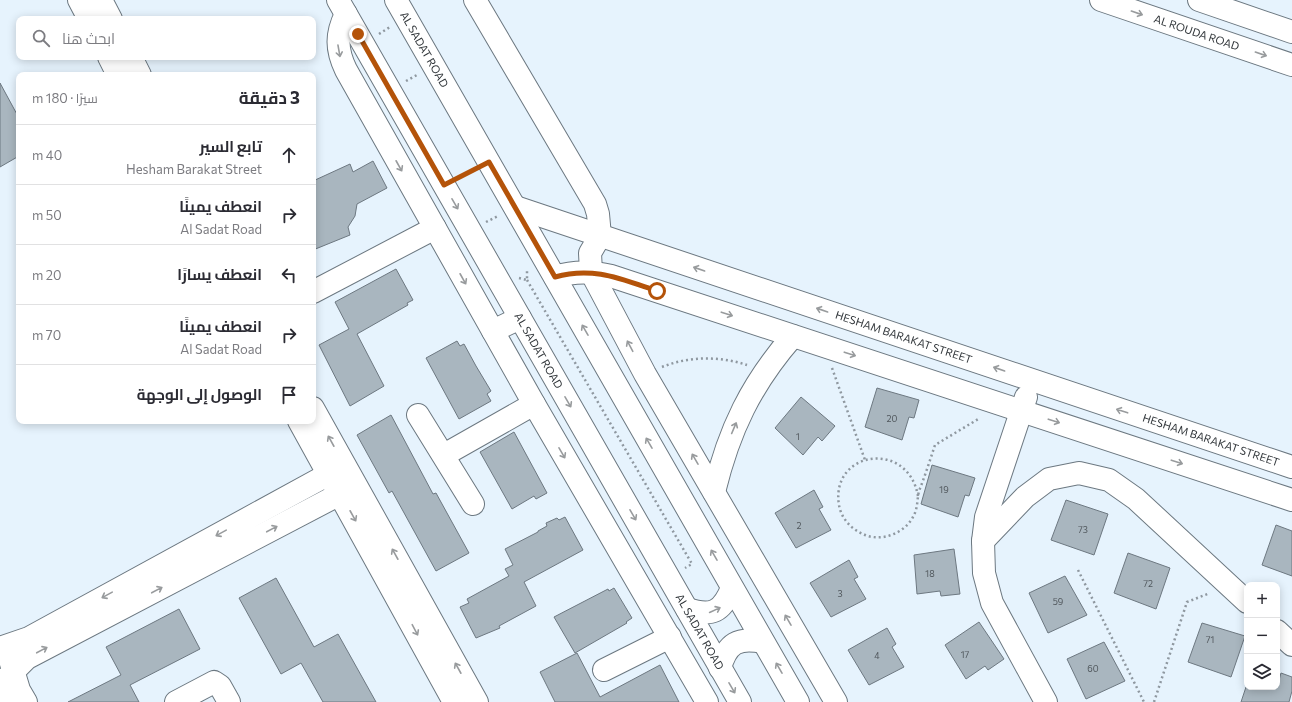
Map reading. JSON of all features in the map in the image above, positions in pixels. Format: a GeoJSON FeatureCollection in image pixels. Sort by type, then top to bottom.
{"type":"FeatureCollection","features":[{"type":"Feature","properties":{"kind":"street"},"geometry":{"type":"LineString","coordinates":[[79,0],[87,16]]}},
{"type":"Feature","properties":{"kind":"street"},"geometry":{"type":"LineString","coordinates":[[101,0],[109,16]]}},
{"type":"Feature","properties":{"kind":"street"},"geometry":{"type":"LineString","coordinates":[[475,0],[590,195],[598,214],[600,236],[590,253],[591,272],[645,374],[836,702]]}},
{"type":"Feature","properties":{"kind":"street","name":"AL ROUDA ROAD"},"geometry":{"type":"LineString","coordinates":[[1101,0],[1292,65]]}},
{"type":"Feature","properties":{"kind":"street"},"geometry":{"type":"LineString","coordinates":[[1199,0],[1292,32]]}},
{"type":"Feature","properties":{"kind":"street"},"geometry":{"type":"LineString","coordinates":[[1243,0],[1258,21]]}},
{"type":"Feature","properties":{"kind":"street"},"geometry":{"type":"LineString","coordinates":[[342,7],[337,42],[339,56],[534,404],[707,702]]}},
{"type":"Feature","properties":{"kind":"street","name":"AL SADAT ROAD"},"geometry":{"type":"LineString","coordinates":[[342,7],[740,702]]}},
{"type":"Feature","properties":{"kind":"street","name":"AL SADAT ROAD"},"geometry":{"type":"LineString","coordinates":[[401,8],[798,702]]}},
{"type":"Feature","properties":{"kind":"street"},"geometry":{"type":"LineString","coordinates":[[110,60],[116,72]]}},
{"type":"Feature","properties":{"kind":"street"},"geometry":{"type":"LineString","coordinates":[[132,60],[138,72]]}},
{"type":"Feature","properties":{"kind":"street","name":"HESHAM BARAKAT STREET"},"geometry":{"type":"LineString","coordinates":[[515,207],[1292,467]]}},
{"type":"Feature","properties":{"kind":"street"},"geometry":{"type":"LineString","coordinates":[[316,290],[435,228]]}},
{"type":"Feature","properties":{"kind":"street"},"geometry":{"type":"LineString","coordinates":[[555,277],[567,274],[591,272],[611,276],[1292,500]]}},
{"type":"Feature","properties":{"kind":"street"},"geometry":{"type":"LineString","coordinates":[[493,331],[520,318]]}},
{"type":"Feature","properties":{"kind":"street"},"geometry":{"type":"LineString","coordinates":[[714,492],[722,460],[733,429],[747,399],[765,372],[793,336]]}},
{"type":"Feature","properties":{"kind":"street"},"geometry":{"type":"LineString","coordinates":[[1032,380],[1012,407],[986,516],[983,541],[984,573],[992,603],[1046,702]]}},
{"type":"Feature","properties":{"kind":"street"},"geometry":{"type":"LineString","coordinates":[[444,455],[534,404]]}},
{"type":"Feature","properties":{"kind":"street"},"geometry":{"type":"LineString","coordinates":[[316,414],[454,702]]}},
{"type":"Feature","properties":{"kind":"street"},"geometry":{"type":"LineString","coordinates":[[418,415],[474,504]]}},
{"type":"Feature","properties":{"kind":"street"},"geometry":{"type":"LineString","coordinates":[[301,424],[340,494],[376,538],[477,702]]}},
{"type":"Feature","properties":{"kind":"street"},"geometry":{"type":"LineString","coordinates":[[983,541],[1025,497],[1049,479],[1080,473],[1109,480],[1136,499],[1244,599]]}},
{"type":"Feature","properties":{"kind":"street"},"geometry":{"type":"LineString","coordinates":[[26,702],[19,690],[7,677],[7,655],[0,647],[28,638],[329,474]]}},
{"type":"Feature","properties":{"kind":"street"},"geometry":{"type":"LineString","coordinates":[[7,677],[31,656],[340,494]]}},
{"type":"Feature","properties":{"kind":"street"},"geometry":{"type":"LineString","coordinates":[[687,609],[701,614],[715,612],[726,602],[732,588]]}},
{"type":"Feature","properties":{"kind":"street"},"geometry":{"type":"LineString","coordinates":[[1280,634],[1292,645]]}},
{"type":"Feature","properties":{"kind":"street"},"geometry":{"type":"LineString","coordinates":[[604,670],[670,637]]}},
{"type":"Feature","properties":{"kind":"street"},"geometry":{"type":"LineString","coordinates":[[720,668],[724,654],[734,643],[748,639],[763,642]]}},
{"type":"Feature","properties":{"kind":"street"},"geometry":{"type":"LineString","coordinates":[[176,702],[214,682],[220,686],[229,702]]}},
{"type":"Feature","properties":{"kind":"street"},"geometry":{"type":"LineString","coordinates":[[0,694],[6,702]]}},
{"type":"Feature","properties":{"kind":"path"},"geometry":{"type":"LineString","coordinates":[[363,44],[401,8]]}},
{"type":"Feature","properties":{"kind":"path"},"geometry":{"type":"LineString","coordinates":[[390,90],[434,66]]}},
{"type":"Feature","properties":{"kind":"path"},"geometry":{"type":"LineString","coordinates":[[444,185],[489,162]]}},
{"type":"Feature","properties":{"kind":"path"},"geometry":{"type":"LineString","coordinates":[[470,231],[515,207]]}},
{"type":"Feature","properties":{"kind":"path"},"geometry":{"type":"LineString","coordinates":[[527,280],[692,564],[669,578]]}},
{"type":"Feature","properties":{"kind":"path"},"geometry":{"type":"LineString","coordinates":[[824,346],[865,460]]}},
{"type":"Feature","properties":{"kind":"path"},"geometry":{"type":"LineString","coordinates":[[645,374],[674,362],[704,358],[735,361],[765,372]]}},
{"type":"Feature","properties":{"kind":"path"},"geometry":{"type":"LineString","coordinates":[[918,496],[913,478],[900,465],[883,458],[865,460],[849,471],[843,478],[838,492],[839,507],[842,516],[855,530],[874,537],[893,535],[902,530],[911,519],[917,506],[918,496],[935,445],[1012,407]]}},
{"type":"Feature","properties":{"kind":"path"},"geometry":{"type":"LineString","coordinates":[[1078,570],[1144,702]]}},
{"type":"Feature","properties":{"kind":"path"},"geometry":{"type":"LineString","coordinates":[[1154,702],[1187,602],[1230,586]]}},
{"type":"Feature","properties":{"kind":"building"},"geometry":{"type":"Polygon","coordinates":[[[0,83],[16,112],[16,158],[0,167],[0,83]]]}},
{"type":"Feature","properties":{"kind":"building"},"geometry":{"type":"Polygon","coordinates":[[[373,161],[387,188],[357,204],[355,216],[348,227],[350,235],[316,249],[316,180],[350,164],[353,172],[373,161]]]}},
{"type":"Feature","properties":{"kind":"building"},"geometry":{"type":"Polygon","coordinates":[[[396,269],[413,300],[407,303],[408,305],[357,334],[384,386],[350,406],[319,345],[349,329],[335,302],[396,269]]]}},
{"type":"Feature","properties":{"kind":"building"},"geometry":{"type":"Polygon","coordinates":[[[457,341],[460,346],[464,344],[491,391],[487,394],[491,401],[459,419],[426,358],[457,341]]]}},
{"type":"Feature","properties":{"kind":"building"},"geometry":{"type":"Polygon","coordinates":[[[877,388],[919,400],[914,418],[909,417],[902,440],[865,427],[877,388]]]}},
{"type":"Feature","properties":{"kind":"building"},"geometry":{"type":"Polygon","coordinates":[[[801,397],[835,426],[822,441],[818,437],[803,455],[775,428],[801,397]]]}},
{"type":"Feature","properties":{"kind":"building"},"geometry":{"type":"Polygon","coordinates":[[[391,415],[433,494],[436,493],[469,553],[436,571],[392,491],[389,493],[357,435],[391,415]]]}},
{"type":"Feature","properties":{"kind":"building"},"geometry":{"type":"Polygon","coordinates":[[[514,432],[547,493],[536,499],[534,496],[512,509],[480,452],[514,432]]]}},
{"type":"Feature","properties":{"kind":"building"},"geometry":{"type":"Polygon","coordinates":[[[932,465],[975,478],[969,496],[965,495],[958,517],[921,504],[932,465]]]}},
{"type":"Feature","properties":{"kind":"building"},"geometry":{"type":"Polygon","coordinates":[[[814,490],[823,507],[819,509],[831,530],[796,548],[775,513],[814,490]]]}},
{"type":"Feature","properties":{"kind":"building"},"geometry":{"type":"Polygon","coordinates":[[[1066,500],[1108,514],[1094,555],[1051,540],[1066,500]]]}},
{"type":"Feature","properties":{"kind":"building"},"geometry":{"type":"Polygon","coordinates":[[[565,517],[583,550],[524,582],[536,606],[499,626],[500,628],[476,638],[460,607],[469,603],[467,599],[509,576],[505,569],[513,565],[505,549],[538,532],[547,526],[546,523],[557,518],[559,520],[565,517]]]}},
{"type":"Feature","properties":{"kind":"building"},"geometry":{"type":"Polygon","coordinates":[[[1276,525],[1292,531],[1292,576],[1262,565],[1276,525]]]}},
{"type":"Feature","properties":{"kind":"building"},"geometry":{"type":"Polygon","coordinates":[[[954,549],[960,594],[941,596],[940,591],[917,594],[914,555],[954,549]]]}},
{"type":"Feature","properties":{"kind":"building"},"geometry":{"type":"Polygon","coordinates":[[[1128,553],[1170,568],[1156,609],[1114,593],[1128,553]]]}},
{"type":"Feature","properties":{"kind":"building"},"geometry":{"type":"Polygon","coordinates":[[[849,560],[858,577],[854,579],[866,599],[831,617],[810,583],[849,560]]]}},
{"type":"Feature","properties":{"kind":"building"},"geometry":{"type":"Polygon","coordinates":[[[1065,576],[1087,615],[1048,633],[1029,593],[1065,576]]]}},
{"type":"Feature","properties":{"kind":"building"},"geometry":{"type":"Polygon","coordinates":[[[276,578],[314,647],[338,634],[376,702],[323,702],[301,663],[281,674],[239,598],[276,578]]]}},
{"type":"Feature","properties":{"kind":"building"},"geometry":{"type":"Polygon","coordinates":[[[614,588],[632,618],[626,622],[627,623],[575,653],[554,617],[608,589],[609,591],[614,588]]]}},
{"type":"Feature","properties":{"kind":"building"},"geometry":{"type":"Polygon","coordinates":[[[179,609],[200,649],[130,685],[139,702],[68,702],[121,675],[106,647],[179,609]]]}},
{"type":"Feature","properties":{"kind":"building"},"geometry":{"type":"Polygon","coordinates":[[[979,622],[1004,659],[988,670],[985,666],[966,679],[945,645],[979,622]]]}},
{"type":"Feature","properties":{"kind":"building"},"geometry":{"type":"Polygon","coordinates":[[[1202,623],[1244,636],[1231,677],[1188,662],[1202,623]]]}},
{"type":"Feature","properties":{"kind":"building"},"geometry":{"type":"Polygon","coordinates":[[[887,628],[896,644],[892,647],[904,667],[869,685],[848,650],[887,628]]]}},
{"type":"Feature","properties":{"kind":"building"},"geometry":{"type":"Polygon","coordinates":[[[1104,642],[1125,681],[1086,699],[1067,659],[1104,642]]]}},
{"type":"Feature","properties":{"kind":"building"},"geometry":{"type":"Polygon","coordinates":[[[577,653],[600,697],[660,665],[679,702],[555,702],[540,672],[577,653]]]}},
{"type":"Feature","properties":{"kind":"building"},"geometry":{"type":"Polygon","coordinates":[[[1281,673],[1292,677],[1292,691],[1289,702],[1241,702],[1245,690],[1280,690],[1281,673]]]}},
{"type":"Feature","properties":{"kind":"route"},"geometry":{"type":"LineString","coordinates":[[358,34],[444,185],[489,162],[555,277],[579,272],[601,273],[657,291]]}}]}
